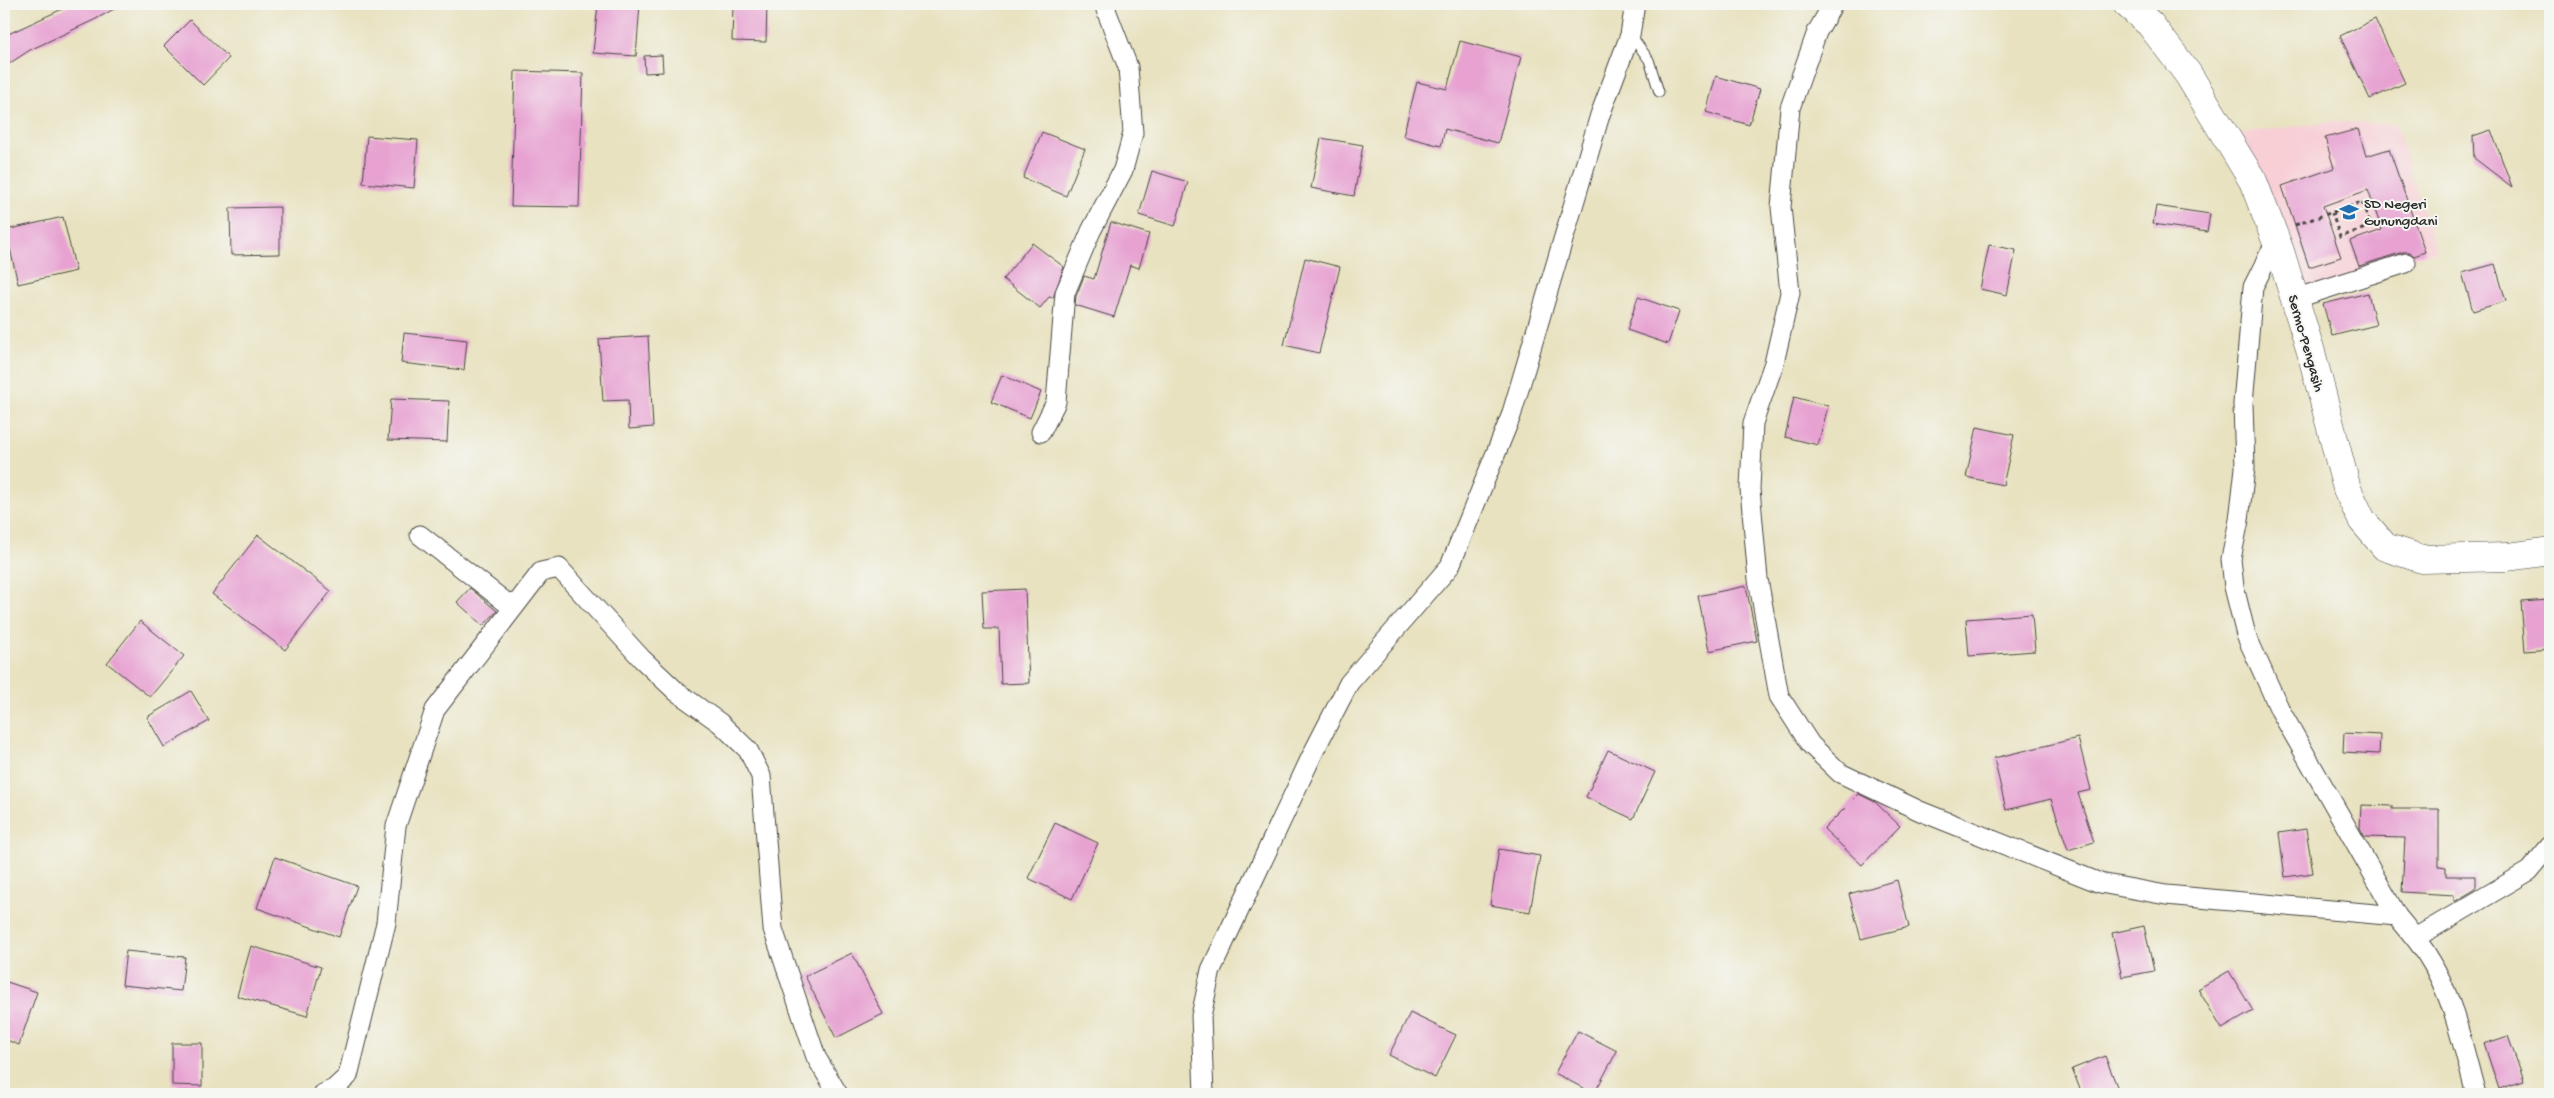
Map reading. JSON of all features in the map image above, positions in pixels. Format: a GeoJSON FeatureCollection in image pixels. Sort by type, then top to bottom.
{"type":"FeatureCollection","features":[{"type":"Feature","properties":{"kind":"main road","name":"Sermo-Pengasih"},"geometry":{"type":"LineString","coordinates":[[2127,4],[2150,24],[2188,74],[2219,123],[2283,234],[2294,298],[2311,352],[2347,489],[2362,520],[2385,547],[2422,559],[2508,557],[2550,550]]}},
{"type":"Feature","properties":{"kind":"street"},"geometry":{"type":"LineString","coordinates":[[1041,432],[1056,402],[1065,293],[1090,231],[1123,170],[1133,133],[1128,67],[1106,10],[1106,4]]}},
{"type":"Feature","properties":{"kind":"street"},"geometry":{"type":"LineString","coordinates":[[1204,1094],[1201,1016],[1211,970],[1314,751],[1349,683],[1450,566],[1511,416],[1600,115],[1630,35],[1635,4]]}},
{"type":"Feature","properties":{"kind":"street"},"geometry":{"type":"LineString","coordinates":[[1833,4],[1817,32],[1790,108],[1781,207],[1790,293],[1774,363],[1753,423],[1750,489],[1758,580],[1779,696],[1810,744],[1840,773],[1920,812],[2100,883],[2166,895],[2396,916]]}},
{"type":"Feature","properties":{"kind":"street"},"geometry":{"type":"LineString","coordinates":[[2283,234],[2253,287],[2244,404],[2244,468],[2239,520],[2231,559],[2234,587],[2246,635],[2280,710],[2396,916],[2429,955],[2439,975],[2476,1094]]}},
{"type":"Feature","properties":{"kind":"street"},"geometry":{"type":"LineString","coordinates":[[2294,298],[2406,263]]}},
{"type":"Feature","properties":{"kind":"street"},"geometry":{"type":"LineString","coordinates":[[420,535],[513,608]]}},
{"type":"Feature","properties":{"kind":"street"},"geometry":{"type":"LineString","coordinates":[[323,1094],[334,1089],[348,1076],[386,923],[396,826],[435,710],[541,572],[559,568],[642,659],[677,692],[720,723],[748,750],[761,776],[773,929],[816,1057],[838,1094]]}},
{"type":"Feature","properties":{"kind":"street"},"geometry":{"type":"LineString","coordinates":[[2415,938],[2528,871],[2550,846]]}},
{"type":"Feature","properties":{"kind":"lane"},"geometry":{"type":"LineString","coordinates":[[1630,35],[1650,60],[1659,92]]}},
{"type":"Feature","properties":{"kind":"path"},"geometry":{"type":"LineString","coordinates":[[2283,234],[2332,213],[2362,202],[2371,226],[2340,237],[2332,213]]}},
{"type":"Feature","properties":{"kind":"shaded area","name":"SD Negeri Gunungdani"},"geometry":{"type":"Polygon","coordinates":[[[2335,121],[2396,125],[2436,251],[2306,292],[2234,134],[2335,121]]]}},
{"type":"Feature","properties":{"kind":"building"},"geometry":{"type":"Polygon","coordinates":[[[73,4],[123,4],[30,50],[4,67],[4,36],[73,4]]]}},
{"type":"Feature","properties":{"kind":"building"},"geometry":{"type":"Polygon","coordinates":[[[598,4],[640,4],[636,56],[593,53],[598,4]]]}},
{"type":"Feature","properties":{"kind":"building"},"geometry":{"type":"Polygon","coordinates":[[[733,4],[767,4],[766,42],[732,41],[733,4]]]}},
{"type":"Feature","properties":{"kind":"building"},"geometry":{"type":"Polygon","coordinates":[[[2375,19],[2405,83],[2370,99],[2340,36],[2375,19]]]}},
{"type":"Feature","properties":{"kind":"building"},"geometry":{"type":"Polygon","coordinates":[[[190,20],[229,58],[203,85],[164,46],[190,20]]]}},
{"type":"Feature","properties":{"kind":"building"},"geometry":{"type":"Polygon","coordinates":[[[1460,41],[1521,57],[1498,143],[1445,129],[1441,146],[1403,136],[1417,82],[1447,89],[1460,41]]]}},
{"type":"Feature","properties":{"kind":"building"},"geometry":{"type":"Polygon","coordinates":[[[662,55],[663,72],[645,73],[644,56],[662,55]]]}},
{"type":"Feature","properties":{"kind":"building"},"geometry":{"type":"Polygon","coordinates":[[[515,71],[583,73],[579,207],[511,206],[515,71]]]}},
{"type":"Feature","properties":{"kind":"building"},"geometry":{"type":"Polygon","coordinates":[[[1716,76],[1760,89],[1749,125],[1706,112],[1716,76]]]}},
{"type":"Feature","properties":{"kind":"building"},"geometry":{"type":"Polygon","coordinates":[[[2358,129],[2366,156],[2389,149],[2425,252],[2414,256],[2409,252],[2403,252],[2359,266],[2350,241],[2382,230],[2368,190],[2323,206],[2341,257],[2309,267],[2282,186],[2334,168],[2325,138],[2358,129]]]}},
{"type":"Feature","properties":{"kind":"building"},"geometry":{"type":"Polygon","coordinates":[[[2491,130],[2512,187],[2474,158],[2473,136],[2491,130]]]}},
{"type":"Feature","properties":{"kind":"building"},"geometry":{"type":"Polygon","coordinates":[[[1042,132],[1085,149],[1066,196],[1023,178],[1042,132]]]}},
{"type":"Feature","properties":{"kind":"building"},"geometry":{"type":"Polygon","coordinates":[[[367,136],[418,140],[414,188],[363,183],[367,136]]]}},
{"type":"Feature","properties":{"kind":"building"},"geometry":{"type":"Polygon","coordinates":[[[1321,138],[1363,145],[1354,196],[1311,188],[1321,138]]]}},
{"type":"Feature","properties":{"kind":"building"},"geometry":{"type":"Polygon","coordinates":[[[1152,171],[1188,182],[1175,226],[1139,215],[1152,171]]]}},
{"type":"Feature","properties":{"kind":"building"},"geometry":{"type":"Polygon","coordinates":[[[2156,206],[2210,214],[2207,232],[2153,224],[2156,206]]]}},
{"type":"Feature","properties":{"kind":"building"},"geometry":{"type":"Polygon","coordinates":[[[280,207],[280,254],[231,255],[230,208],[280,207]]]}},
{"type":"Feature","properties":{"kind":"building"},"geometry":{"type":"Polygon","coordinates":[[[63,217],[76,271],[18,284],[6,230],[63,217]]]}},
{"type":"Feature","properties":{"kind":"building"},"geometry":{"type":"Polygon","coordinates":[[[1111,222],[1149,234],[1139,268],[1130,265],[1114,317],[1075,305],[1076,296],[1084,276],[1094,279],[1111,222]]]}},
{"type":"Feature","properties":{"kind":"building"},"geometry":{"type":"Polygon","coordinates":[[[1032,243],[1064,267],[1053,298],[1049,297],[1040,308],[1003,279],[1032,243]]]}},
{"type":"Feature","properties":{"kind":"building"},"geometry":{"type":"Polygon","coordinates":[[[1989,245],[2016,250],[2007,295],[1980,289],[1989,245]]]}},
{"type":"Feature","properties":{"kind":"building"},"geometry":{"type":"Polygon","coordinates":[[[1305,258],[1340,267],[1319,353],[1284,345],[1305,258]]]}},
{"type":"Feature","properties":{"kind":"building"},"geometry":{"type":"Polygon","coordinates":[[[2495,264],[2506,301],[2473,311],[2462,273],[2495,264]]]}},
{"type":"Feature","properties":{"kind":"building"},"geometry":{"type":"Polygon","coordinates":[[[2368,293],[2376,325],[2332,336],[2323,304],[2368,293]]]}},
{"type":"Feature","properties":{"kind":"building"},"geometry":{"type":"Polygon","coordinates":[[[1638,297],[1679,311],[1668,344],[1627,330],[1638,297]]]}},
{"type":"Feature","properties":{"kind":"building"},"geometry":{"type":"Polygon","coordinates":[[[404,333],[467,340],[464,370],[401,363],[404,333]]]}},
{"type":"Feature","properties":{"kind":"building"},"geometry":{"type":"Polygon","coordinates":[[[648,336],[653,427],[629,429],[628,400],[603,401],[599,339],[648,336]]]}},
{"type":"Feature","properties":{"kind":"building"},"geometry":{"type":"Polygon","coordinates":[[[1002,375],[1041,392],[1030,418],[991,402],[1002,375]]]}},
{"type":"Feature","properties":{"kind":"building"},"geometry":{"type":"Polygon","coordinates":[[[1794,397],[1828,406],[1818,445],[1785,437],[1794,397]]]}},
{"type":"Feature","properties":{"kind":"building"},"geometry":{"type":"Polygon","coordinates":[[[391,399],[449,401],[447,442],[388,440],[391,399]]]}},
{"type":"Feature","properties":{"kind":"building"},"geometry":{"type":"Polygon","coordinates":[[[1977,427],[2014,435],[2003,485],[1966,477],[1977,427]]]}},
{"type":"Feature","properties":{"kind":"building"},"geometry":{"type":"Polygon","coordinates":[[[258,535],[331,591],[285,650],[212,594],[258,535]]]}},
{"type":"Feature","properties":{"kind":"building"},"geometry":{"type":"Polygon","coordinates":[[[1746,586],[1757,641],[1709,651],[1698,596],[1746,586]]]}},
{"type":"Feature","properties":{"kind":"building"},"geometry":{"type":"Polygon","coordinates":[[[470,588],[497,611],[483,626],[457,602],[470,588]]]}},
{"type":"Feature","properties":{"kind":"building"},"geometry":{"type":"Polygon","coordinates":[[[1025,589],[1029,683],[1001,684],[999,629],[984,629],[982,591],[1025,589]]]}},
{"type":"Feature","properties":{"kind":"building"},"geometry":{"type":"Polygon","coordinates":[[[2549,600],[2550,649],[2525,651],[2521,602],[2549,600]]]}},
{"type":"Feature","properties":{"kind":"building"},"geometry":{"type":"Polygon","coordinates":[[[2032,614],[2035,651],[1969,656],[1966,619],[2032,614]]]}},
{"type":"Feature","properties":{"kind":"building"},"geometry":{"type":"Polygon","coordinates":[[[140,621],[184,656],[150,697],[107,663],[140,621]]]}},
{"type":"Feature","properties":{"kind":"building"},"geometry":{"type":"Polygon","coordinates":[[[191,691],[209,721],[164,747],[147,717],[191,691]]]}},
{"type":"Feature","properties":{"kind":"building"},"geometry":{"type":"Polygon","coordinates":[[[2344,733],[2380,735],[2379,754],[2343,752],[2344,733]]]}},
{"type":"Feature","properties":{"kind":"building"},"geometry":{"type":"Polygon","coordinates":[[[2078,738],[2091,790],[2078,793],[2094,842],[2068,850],[2051,799],[2006,810],[1994,758],[2078,738]]]}},
{"type":"Feature","properties":{"kind":"building"},"geometry":{"type":"Polygon","coordinates":[[[1608,750],[1655,772],[1633,819],[1586,797],[1608,750]]]}},
{"type":"Feature","properties":{"kind":"building"},"geometry":{"type":"Polygon","coordinates":[[[1859,794],[1875,802],[1900,826],[1862,865],[1824,829],[1859,794]]]}},
{"type":"Feature","properties":{"kind":"building"},"geometry":{"type":"Polygon","coordinates":[[[2361,805],[2392,806],[2392,809],[2439,809],[2439,866],[2446,867],[2446,876],[2476,876],[2476,889],[2454,902],[2454,895],[2402,892],[2405,838],[2365,837],[2360,828],[2361,805]]]}},
{"type":"Feature","properties":{"kind":"building"},"geometry":{"type":"Polygon","coordinates":[[[1055,823],[1098,843],[1072,899],[1028,878],[1055,823]]]}},
{"type":"Feature","properties":{"kind":"building"},"geometry":{"type":"Polygon","coordinates":[[[2306,829],[2313,873],[2285,877],[2279,833],[2306,829]]]}},
{"type":"Feature","properties":{"kind":"building"},"geometry":{"type":"Polygon","coordinates":[[[1499,849],[1540,856],[1530,912],[1490,905],[1499,849]]]}},
{"type":"Feature","properties":{"kind":"building"},"geometry":{"type":"Polygon","coordinates":[[[275,857],[357,886],[339,937],[257,908],[275,857]]]}},
{"type":"Feature","properties":{"kind":"building"},"geometry":{"type":"Polygon","coordinates":[[[1897,880],[1909,927],[1861,939],[1849,894],[1897,880]]]}},
{"type":"Feature","properties":{"kind":"building"},"geometry":{"type":"Polygon","coordinates":[[[2144,926],[2154,971],[2122,977],[2112,933],[2144,926]]]}},
{"type":"Feature","properties":{"kind":"building"},"geometry":{"type":"Polygon","coordinates":[[[251,946],[321,967],[307,1016],[237,996],[251,946]]]}},
{"type":"Feature","properties":{"kind":"building"},"geometry":{"type":"Polygon","coordinates":[[[126,951],[185,957],[181,991],[122,985],[126,951]]]}},
{"type":"Feature","properties":{"kind":"building"},"geometry":{"type":"Polygon","coordinates":[[[852,953],[883,1014],[836,1038],[805,976],[852,953]]]}},
{"type":"Feature","properties":{"kind":"building"},"geometry":{"type":"Polygon","coordinates":[[[2229,971],[2253,1011],[2222,1029],[2198,989],[2229,971]]]}},
{"type":"Feature","properties":{"kind":"building"},"geometry":{"type":"Polygon","coordinates":[[[4,981],[37,992],[19,1045],[4,1039],[4,981]]]}},
{"type":"Feature","properties":{"kind":"building"},"geometry":{"type":"Polygon","coordinates":[[[1410,1013],[1456,1035],[1435,1078],[1389,1055],[1410,1013]]]}},
{"type":"Feature","properties":{"kind":"building"},"geometry":{"type":"Polygon","coordinates":[[[1578,1031],[1617,1051],[1594,1094],[1555,1073],[1578,1031]]]}},
{"type":"Feature","properties":{"kind":"building"},"geometry":{"type":"Polygon","coordinates":[[[2508,1036],[2524,1081],[2499,1089],[2484,1044],[2508,1036]]]}},
{"type":"Feature","properties":{"kind":"building"},"geometry":{"type":"Polygon","coordinates":[[[172,1043],[202,1043],[202,1086],[172,1085],[172,1043]]]}},
{"type":"Feature","properties":{"kind":"building"},"geometry":{"type":"Polygon","coordinates":[[[2105,1056],[2120,1094],[2082,1094],[2072,1069],[2105,1056]]]}},
{"type":"Feature","properties":{"kind":"place","name":"SD Negeri Gunungdani"},"geometry":{"type":"Point","coordinates":[2349,212]}}]}
